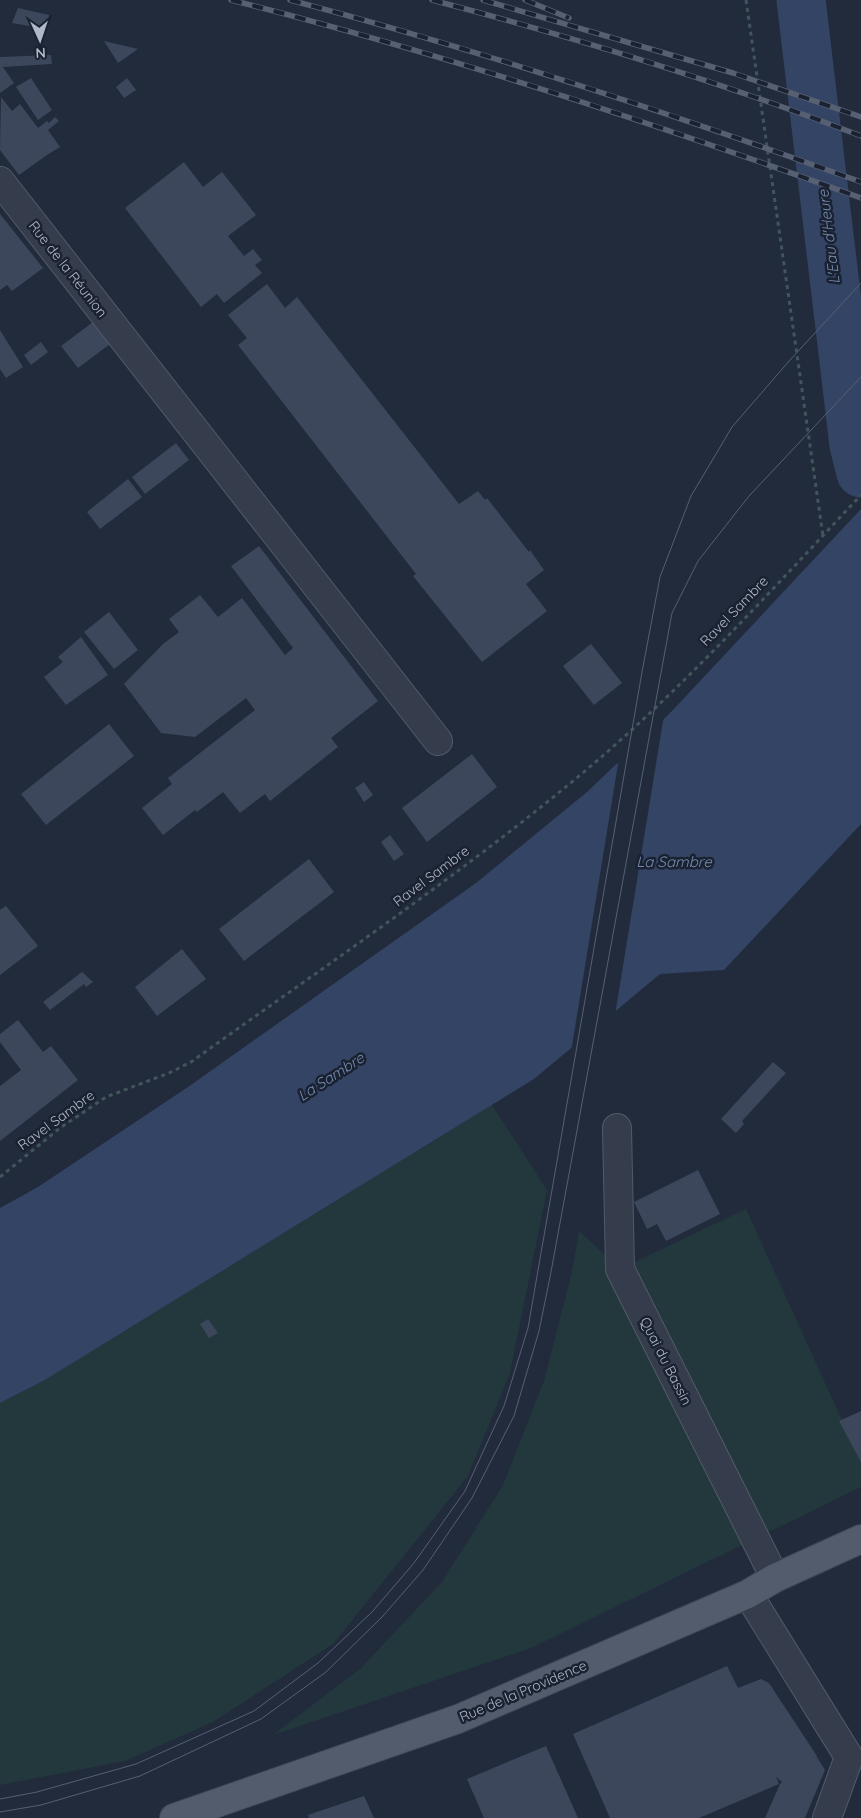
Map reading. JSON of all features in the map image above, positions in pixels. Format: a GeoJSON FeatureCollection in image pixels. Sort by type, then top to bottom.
{"type":"FeatureCollection","features":[{"type":"Feature","properties":{"kind":"main road","name":"Rue de la Providence"},"geometry":{"type":"LineString","coordinates":[[174,1818],[458,1719],[748,1594],[776,1578],[861,1540]]}},
{"type":"Feature","properties":{"kind":"street","name":"Rue de la Réunion"},"geometry":{"type":"LineString","coordinates":[[0,182],[438,742]]}},
{"type":"Feature","properties":{"kind":"street","name":"Quai du Bassin"},"geometry":{"type":"LineString","coordinates":[[617,1128],[620,1269],[776,1578]]}},
{"type":"Feature","properties":{"kind":"street"},"geometry":{"type":"LineString","coordinates":[[748,1594],[849,1757],[827,1818]]}},
{"type":"Feature","properties":{"kind":"path"},"geometry":{"type":"LineString","coordinates":[[746,0],[823,536]]}},
{"type":"Feature","properties":{"kind":"path","name":"Ravel Sambre"},"geometry":{"type":"LineString","coordinates":[[0,1177],[60,1128],[106,1097],[169,1073],[191,1062],[438,886],[563,790],[649,714],[861,495]]}},
{"type":"Feature","properties":{"kind":"green space"},"geometry":{"type":"Polygon","coordinates":[[[492,1105],[547,1190],[510,1373],[468,1476],[333,1644],[213,1722],[125,1761],[0,1785],[0,1403],[45,1380],[492,1105]]]}},
{"type":"Feature","properties":{"kind":"green space"},"geometry":{"type":"Polygon","coordinates":[[[746,1209],[861,1462],[861,1487],[531,1648],[273,1735],[360,1669],[442,1582],[503,1485],[544,1381],[572,1272],[579,1231],[620,1269],[746,1209]]]}},
{"type":"Feature","properties":{"kind":"water","name":"La Sambre"},"geometry":{"type":"Polygon","coordinates":[[[861,509],[861,824],[724,970],[660,974],[534,1079],[45,1380],[0,1403],[0,1208],[38,1187],[188,1087],[476,883],[587,792],[671,712],[861,509]]]}},
{"type":"Feature","properties":{"kind":"pier"},"geometry":{"type":"Polygon","coordinates":[[[664,715],[615,1015],[571,1052],[619,758],[664,715]]]}},
{"type":"Feature","properties":{"kind":"building"},"geometry":{"type":"Polygon","coordinates":[[[18,8],[49,15],[47,29],[12,23],[18,8]]]}},
{"type":"Feature","properties":{"kind":"building"},"geometry":{"type":"Polygon","coordinates":[[[104,41],[138,49],[118,63],[104,41]]]}},
{"type":"Feature","properties":{"kind":"building"},"geometry":{"type":"Polygon","coordinates":[[[51,55],[52,64],[3,67],[14,83],[0,93],[0,57],[51,55]]]}},
{"type":"Feature","properties":{"kind":"building"},"geometry":{"type":"Polygon","coordinates":[[[31,78],[52,110],[38,120],[16,87],[31,78]]]}},
{"type":"Feature","properties":{"kind":"building"},"geometry":{"type":"Polygon","coordinates":[[[127,78],[136,90],[124,98],[116,87],[127,78]]]}},
{"type":"Feature","properties":{"kind":"building"},"geometry":{"type":"Polygon","coordinates":[[[1,97],[12,111],[20,104],[38,128],[47,121],[49,123],[55,117],[59,121],[48,130],[60,147],[19,175],[0,150],[1,97]]]}},
{"type":"Feature","properties":{"kind":"building"},"geometry":{"type":"Polygon","coordinates":[[[184,162],[203,187],[222,172],[256,215],[228,236],[244,256],[253,249],[262,260],[255,265],[262,273],[224,303],[217,294],[201,307],[125,208],[184,162]]]}},
{"type":"Feature","properties":{"kind":"building"},"geometry":{"type":"Polygon","coordinates":[[[0,214],[43,268],[12,291],[7,285],[0,290],[0,214]]]}},
{"type":"Feature","properties":{"kind":"building"},"geometry":{"type":"Polygon","coordinates":[[[267,284],[285,308],[297,297],[459,504],[478,491],[485,500],[487,498],[544,570],[526,584],[547,611],[482,662],[413,576],[416,574],[238,345],[247,338],[228,315],[267,284]]]}},
{"type":"Feature","properties":{"kind":"building"},"geometry":{"type":"Polygon","coordinates":[[[93,322],[110,344],[78,368],[61,346],[93,322]]]}},
{"type":"Feature","properties":{"kind":"building"},"geometry":{"type":"Polygon","coordinates":[[[0,330],[23,367],[6,378],[0,369],[0,330]]]}},
{"type":"Feature","properties":{"kind":"building"},"geometry":{"type":"Polygon","coordinates":[[[41,342],[48,352],[31,365],[24,355],[41,342]]]}},
{"type":"Feature","properties":{"kind":"building"},"geometry":{"type":"Polygon","coordinates":[[[176,443],[189,460],[145,494],[132,477],[176,443]]]}},
{"type":"Feature","properties":{"kind":"building"},"geometry":{"type":"Polygon","coordinates":[[[128,479],[142,497],[100,529],[87,512],[128,479]]]}},
{"type":"Feature","properties":{"kind":"building"},"geometry":{"type":"Polygon","coordinates":[[[259,546],[378,701],[331,738],[338,747],[270,801],[265,794],[240,813],[223,792],[197,812],[195,810],[163,835],[142,808],[172,784],[168,778],[255,710],[246,698],[195,737],[161,733],[124,684],[163,644],[179,632],[169,619],[200,595],[218,617],[242,598],[285,655],[293,648],[231,566],[259,546]]]}},
{"type":"Feature","properties":{"kind":"building"},"geometry":{"type":"Polygon","coordinates":[[[109,612],[138,650],[114,669],[84,632],[109,612]]]}},
{"type":"Feature","properties":{"kind":"building"},"geometry":{"type":"Polygon","coordinates":[[[81,637],[108,675],[66,705],[44,677],[63,662],[58,657],[81,637]]]}},
{"type":"Feature","properties":{"kind":"building"},"geometry":{"type":"Polygon","coordinates":[[[591,644],[622,683],[594,705],[563,666],[591,644]]]}},
{"type":"Feature","properties":{"kind":"building"},"geometry":{"type":"Polygon","coordinates":[[[109,724],[134,756],[46,825],[21,794],[109,724]]]}},
{"type":"Feature","properties":{"kind":"building"},"geometry":{"type":"Polygon","coordinates":[[[472,754],[497,787],[427,842],[402,808],[472,754]]]}},
{"type":"Feature","properties":{"kind":"building"},"geometry":{"type":"Polygon","coordinates":[[[364,782],[373,795],[364,802],[355,788],[364,782]]]}},
{"type":"Feature","properties":{"kind":"building"},"geometry":{"type":"Polygon","coordinates":[[[390,835],[404,854],[394,861],[381,842],[390,835]]]}},
{"type":"Feature","properties":{"kind":"building"},"geometry":{"type":"Polygon","coordinates":[[[309,859],[334,892],[244,961],[219,929],[309,859]]]}},
{"type":"Feature","properties":{"kind":"building"},"geometry":{"type":"Polygon","coordinates":[[[6,906],[38,946],[0,975],[0,910],[6,906]]]}},
{"type":"Feature","properties":{"kind":"building"},"geometry":{"type":"Polygon","coordinates":[[[182,949],[206,979],[157,1016],[135,987],[182,949]]]}},
{"type":"Feature","properties":{"kind":"building"},"geometry":{"type":"Polygon","coordinates":[[[82,972],[93,982],[86,987],[84,984],[50,1010],[43,1002],[82,972]]]}},
{"type":"Feature","properties":{"kind":"building"},"geometry":{"type":"Polygon","coordinates":[[[18,1020],[43,1052],[51,1046],[78,1080],[0,1141],[0,1086],[21,1070],[0,1042],[0,1034],[18,1020]]]}},
{"type":"Feature","properties":{"kind":"building"},"geometry":{"type":"Polygon","coordinates":[[[773,1062],[786,1073],[742,1121],[744,1124],[736,1133],[721,1119],[773,1062]]]}},
{"type":"Feature","properties":{"kind":"building"},"geometry":{"type":"Polygon","coordinates":[[[698,1170],[720,1214],[666,1241],[657,1224],[647,1229],[634,1202],[698,1170]]]}},
{"type":"Feature","properties":{"kind":"building"},"geometry":{"type":"Polygon","coordinates":[[[208,1319],[218,1333],[209,1338],[200,1324],[208,1319]]]}},
{"type":"Feature","properties":{"kind":"building"},"geometry":{"type":"Polygon","coordinates":[[[861,1411],[861,1462],[839,1421],[861,1411]]]}},
{"type":"Feature","properties":{"kind":"building"},"geometry":{"type":"Polygon","coordinates":[[[727,1666],[738,1688],[761,1679],[769,1683],[817,1756],[816,1760],[817,1757],[825,1770],[805,1818],[765,1818],[782,1782],[776,1777],[779,1784],[699,1818],[610,1818],[573,1734],[727,1666]]]}},
{"type":"Feature","properties":{"kind":"building"},"geometry":{"type":"Polygon","coordinates":[[[546,1746],[578,1818],[484,1818],[467,1779],[546,1746]]]}},
{"type":"Feature","properties":{"kind":"building"},"geometry":{"type":"Polygon","coordinates":[[[364,1796],[374,1818],[309,1818],[308,1815],[364,1796]]]}},
{"type":"Feature","properties":{"kind":"waterway","name":"L'Eau d'Heure"},"geometry":{"type":"LineString","coordinates":[[801,0],[854,445],[861,473]]}},
{"type":"Feature","properties":{"kind":"tram line"},"geometry":{"type":"LineString","coordinates":[[0,1799],[37,1792],[136,1764],[254,1711],[318,1663],[372,1612],[414,1563],[465,1491],[504,1406],[528,1328],[660,577],[691,496],[732,427],[790,360],[861,283]]}},
{"type":"Feature","properties":{"kind":"tram line"},"geometry":{"type":"LineString","coordinates":[[0,1812],[41,1805],[140,1776],[261,1719],[326,1672],[382,1617],[423,1570],[472,1498],[514,1416],[539,1331],[672,613],[698,561],[749,496],[861,377]]}},
{"type":"Feature","properties":{"kind":"railway"},"geometry":{"type":"LineString","coordinates":[[231,0],[391,43],[549,91],[861,198]]}},
{"type":"Feature","properties":{"kind":"railway"},"geometry":{"type":"LineString","coordinates":[[290,0],[435,40],[506,62],[649,108],[861,182]]}},
{"type":"Feature","properties":{"kind":"railway"},"geometry":{"type":"LineString","coordinates":[[432,0],[541,30],[702,79],[861,136]]}},
{"type":"Feature","properties":{"kind":"railway"},"geometry":{"type":"LineString","coordinates":[[483,0],[733,73],[861,117]]}},
{"type":"Feature","properties":{"kind":"railway"},"geometry":{"type":"LineString","coordinates":[[525,0],[569,18]]}}]}
